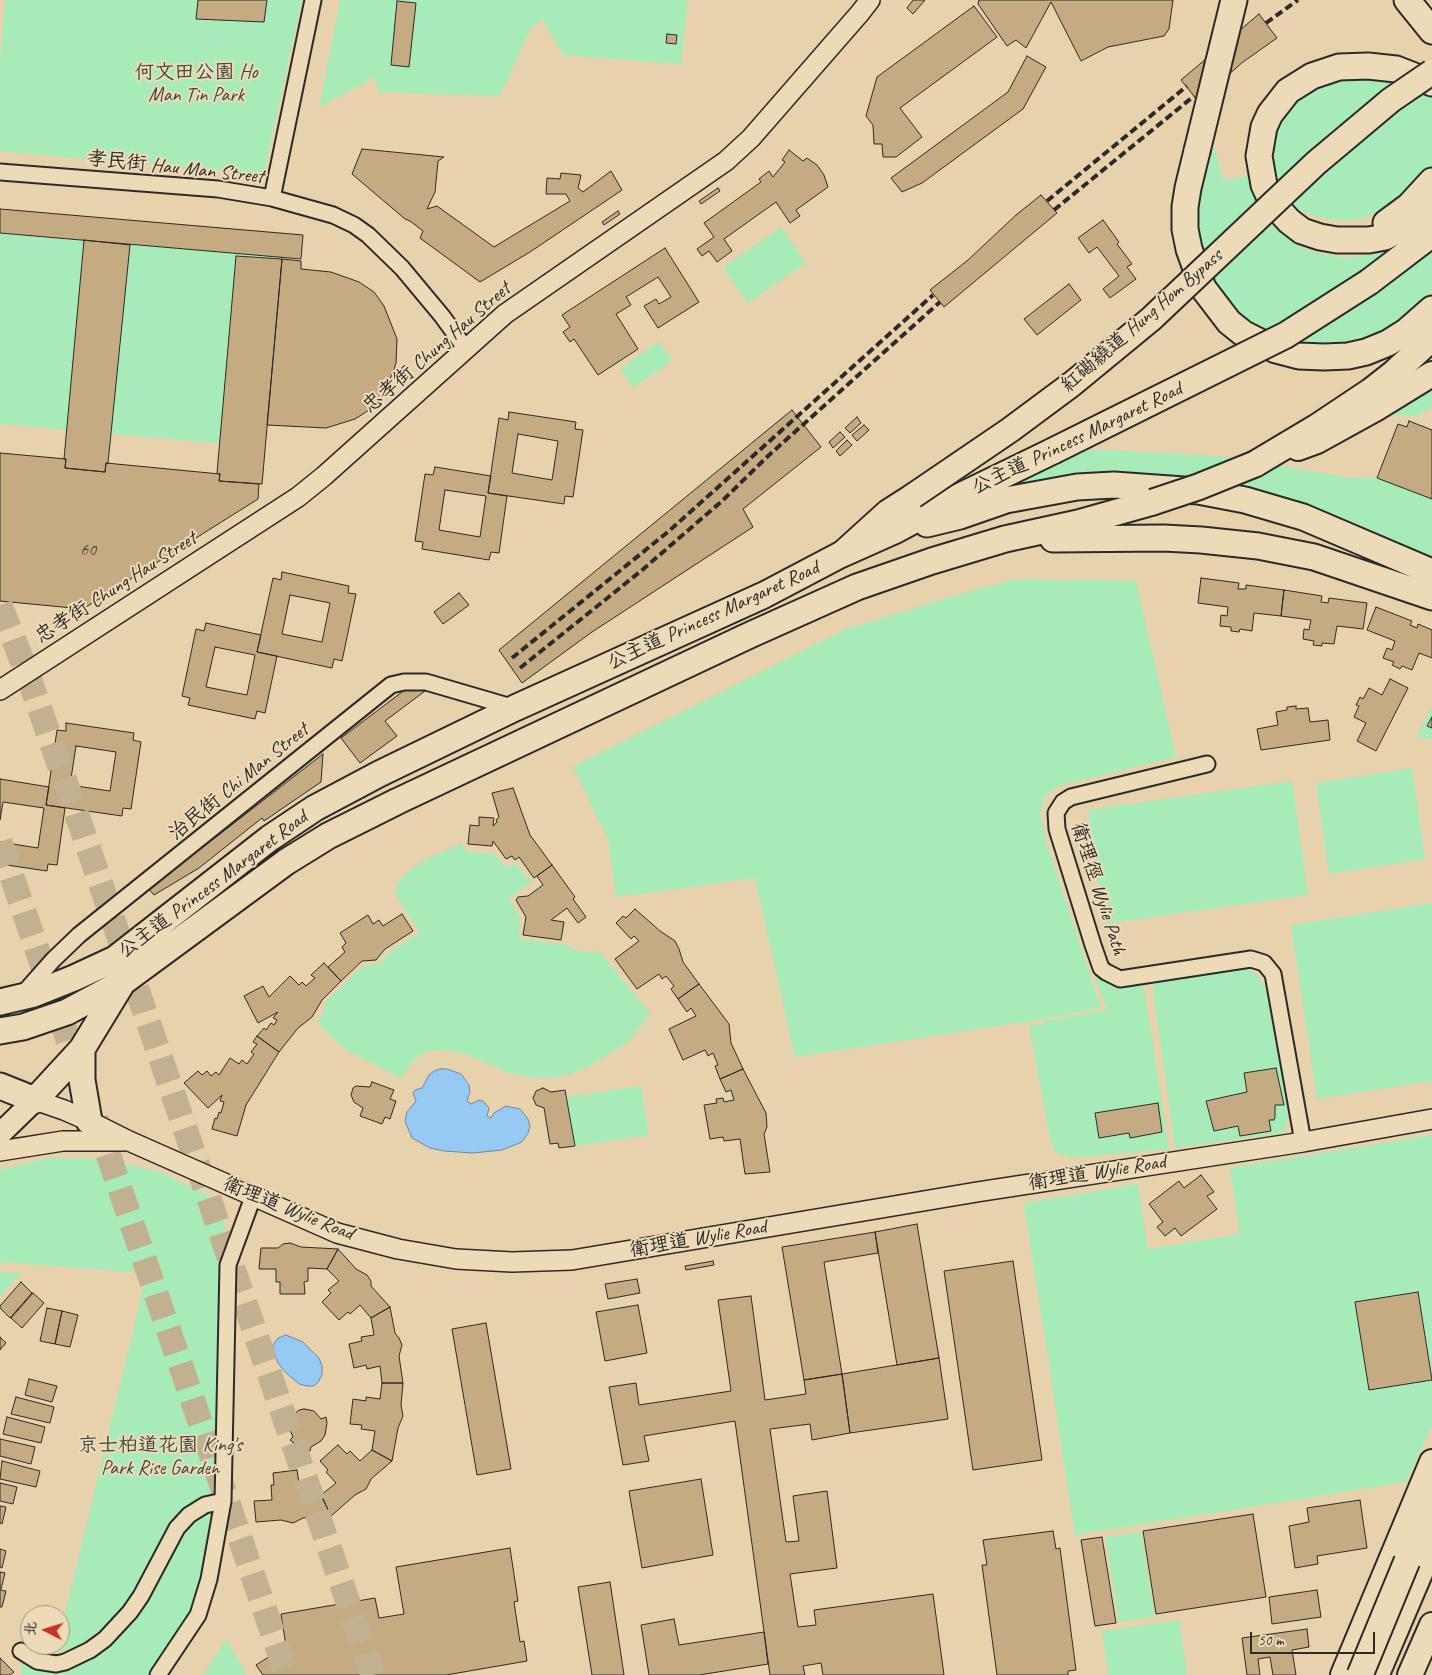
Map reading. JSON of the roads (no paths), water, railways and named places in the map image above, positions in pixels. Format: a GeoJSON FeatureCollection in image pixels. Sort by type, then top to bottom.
{"type":"FeatureCollection","features":[{"type":"Feature","properties":{"kind":"highway"},"geometry":{"type":"LineString","coordinates":[[1234,0],[1185,207],[1189,249],[1203,288],[1223,315],[1244,334],[1276,350],[1299,356],[1348,356],[1366,352],[1388,343],[1407,331],[1432,309]]}},
{"type":"Feature","properties":{"kind":"highway"},"geometry":{"type":"LineString","coordinates":[[1408,0],[1432,31]]}},
{"type":"Feature","properties":{"kind":"highway"},"geometry":{"type":"LineString","coordinates":[[1430,192],[1396,216],[1355,240],[1337,240],[1320,237],[1302,231],[1289,221],[1275,204],[1264,185],[1259,156],[1264,127],[1270,114],[1288,91],[1312,76],[1340,67],[1368,66],[1396,70],[1432,83]]}},
{"type":"Feature","properties":{"kind":"highway","name":"公主道 Princess Margaret Road"},"geometry":{"type":"LineString","coordinates":[[10,1000],[34,994],[115,959],[270,838],[315,808],[379,774],[515,708],[764,595],[840,555],[896,530],[952,500],[1286,335],[1369,282],[1432,234]]}},
{"type":"Feature","properties":{"kind":"highway","name":"公主道 Princess Margaret Road"},"geometry":{"type":"LineString","coordinates":[[0,1031],[23,1027],[67,1012],[91,1001],[123,982],[286,862],[328,836],[398,800],[750,635],[857,587],[932,561],[1006,539],[1153,502],[1198,487],[1255,464],[1317,427],[1371,391],[1394,374],[1432,338]]}},
{"type":"Feature","properties":{"kind":"highway"},"geometry":{"type":"LineString","coordinates":[[896,530],[960,516],[1006,500],[1077,487],[1114,485],[1198,491],[1245,500],[1303,517],[1432,572]]}},
{"type":"Feature","properties":{"kind":"highway"},"geometry":{"type":"LineString","coordinates":[[1006,539],[1164,538],[1258,546],[1314,557],[1432,597]]}},
{"type":"Feature","properties":{"kind":"highway"},"geometry":{"type":"LineString","coordinates":[[0,1086],[35,1100],[82,1049],[123,982]]}},
{"type":"Feature","properties":{"kind":"highway"},"geometry":{"type":"LineString","coordinates":[[82,1049],[82,1080],[89,1121]]}},
{"type":"Feature","properties":{"kind":"highway"},"geometry":{"type":"LineString","coordinates":[[1360,1675],[1432,1501]]}},
{"type":"Feature","properties":{"kind":"highway"},"geometry":{"type":"LineString","coordinates":[[1376,1675],[1432,1544]]}},
{"type":"Feature","properties":{"kind":"highway"},"geometry":{"type":"LineString","coordinates":[[1389,1675],[1432,1565]]}},
{"type":"Feature","properties":{"kind":"main road","name":"紅磡繞道 Hung Hom Bypass"},"geometry":{"type":"LineString","coordinates":[[840,555],[888,512],[1010,430],[1072,384],[1151,319],[1316,163],[1390,100],[1432,72]]}},
{"type":"Feature","properties":{"kind":"main road"},"geometry":{"type":"LineString","coordinates":[[1255,464],[1317,441],[1375,409],[1432,374]]}},
{"type":"Feature","properties":{"kind":"main road"},"geometry":{"type":"LineString","coordinates":[[0,1134],[35,1100]]}},
{"type":"Feature","properties":{"kind":"main road"},"geometry":{"type":"LineString","coordinates":[[1343,1675],[1432,1462]]}},
{"type":"Feature","properties":{"kind":"main road"},"geometry":{"type":"LineString","coordinates":[[1410,1675],[1427,1635]]}},
{"type":"Feature","properties":{"kind":"main road"},"geometry":{"type":"LineString","coordinates":[[1420,1675],[1427,1635]]}},
{"type":"Feature","properties":{"kind":"street"},"geometry":{"type":"LineString","coordinates":[[272,198],[313,0]]}},
{"type":"Feature","properties":{"kind":"street","name":"忠孝街 Chung Hau Street"},"geometry":{"type":"LineString","coordinates":[[0,690],[298,497],[505,314],[726,161],[752,138],[870,0]]}},
{"type":"Feature","properties":{"kind":"street","name":"孝民街 Hau Man Street"},"geometry":{"type":"LineString","coordinates":[[0,172],[218,189],[272,198],[333,215],[354,225],[368,235],[402,268],[442,316],[466,349]]}},
{"type":"Feature","properties":{"kind":"street","name":"治民街 Chi Man Street"},"geometry":{"type":"LineString","coordinates":[[10,1000],[79,935],[391,685],[404,682],[426,682],[515,708]]}},
{"type":"Feature","properties":{"kind":"street","name":"衛理徑 Wylie Path"},"geometry":{"type":"LineString","coordinates":[[1207,764],[1071,797],[1063,802],[1056,813],[1057,829],[1092,945],[1101,968],[1106,972],[1120,979],[1251,959],[1264,963],[1273,974],[1303,1142]]}},
{"type":"Feature","properties":{"kind":"street","name":"衛理道 Wylie Road"},"geometry":{"type":"LineString","coordinates":[[35,1100],[89,1121],[253,1197],[337,1233],[398,1249],[456,1258],[512,1262],[572,1260],[968,1193],[1303,1142],[1432,1119]]}},
{"type":"Feature","properties":{"kind":"street"},"geometry":{"type":"LineString","coordinates":[[0,1151],[63,1141],[129,1141]]}},
{"type":"Feature","properties":{"kind":"street"},"geometry":{"type":"LineString","coordinates":[[158,1675],[198,1615],[209,1579],[222,1501],[228,1265],[253,1197]]}},
{"type":"Feature","properties":{"kind":"street"},"geometry":{"type":"LineString","coordinates":[[26,1655],[37,1661],[56,1664],[65,1662],[90,1650],[105,1639],[130,1612],[141,1596],[177,1528],[189,1514],[205,1505],[222,1501]]}},
{"type":"Feature","properties":{"kind":"water"},"geometry":{"type":"Polygon","coordinates":[[[440,1069],[447,1069],[461,1074],[469,1085],[470,1092],[467,1101],[471,1104],[479,1100],[483,1101],[489,1108],[487,1116],[491,1118],[494,1113],[506,1106],[520,1109],[528,1119],[530,1126],[522,1142],[502,1150],[473,1153],[430,1148],[412,1138],[405,1121],[407,1112],[416,1101],[413,1093],[415,1090],[422,1088],[429,1075],[440,1069]]]}},
{"type":"Feature","properties":{"kind":"water"},"geometry":{"type":"Polygon","coordinates":[[[286,1335],[303,1342],[319,1358],[322,1366],[322,1375],[314,1386],[299,1384],[278,1363],[273,1345],[278,1338],[286,1335]]]}},
{"type":"Feature","properties":{"kind":"tunnel"},"geometry":{"type":"LineString","coordinates":[[0,605],[30,681],[78,818],[373,1675]]}},
{"type":"Feature","properties":{"kind":"tunnel"},"geometry":{"type":"LineString","coordinates":[[0,842],[81,1077]]}},
{"type":"Feature","properties":{"kind":"tunnel"},"geometry":{"type":"LineString","coordinates":[[96,1119],[287,1675]]}},
{"type":"Feature","properties":{"kind":"railway"},"geometry":{"type":"LineString","coordinates":[[1266,23],[1298,0]]}},
{"type":"Feature","properties":{"kind":"railway"},"geometry":{"type":"LineString","coordinates":[[1047,201],[1187,86]]}},
{"type":"Feature","properties":{"kind":"railway"},"geometry":{"type":"LineString","coordinates":[[1054,210],[1194,96]]}},
{"type":"Feature","properties":{"kind":"railway"},"geometry":{"type":"LineString","coordinates":[[512,658],[669,531],[933,295]]}},
{"type":"Feature","properties":{"kind":"railway"},"geometry":{"type":"LineString","coordinates":[[520,668],[641,571],[722,501],[768,456],[940,302]]}},
{"type":"Feature","properties":{"kind":"park label","name":"何文田公園 Ho Man Tin Park"},"geometry":{"type":"Point","coordinates":[196,84]}},
{"type":"Feature","properties":{"kind":"park label","name":"京士柏道花園 King's Park Rise Garden"},"geometry":{"type":"Point","coordinates":[160,1458]}}]}
